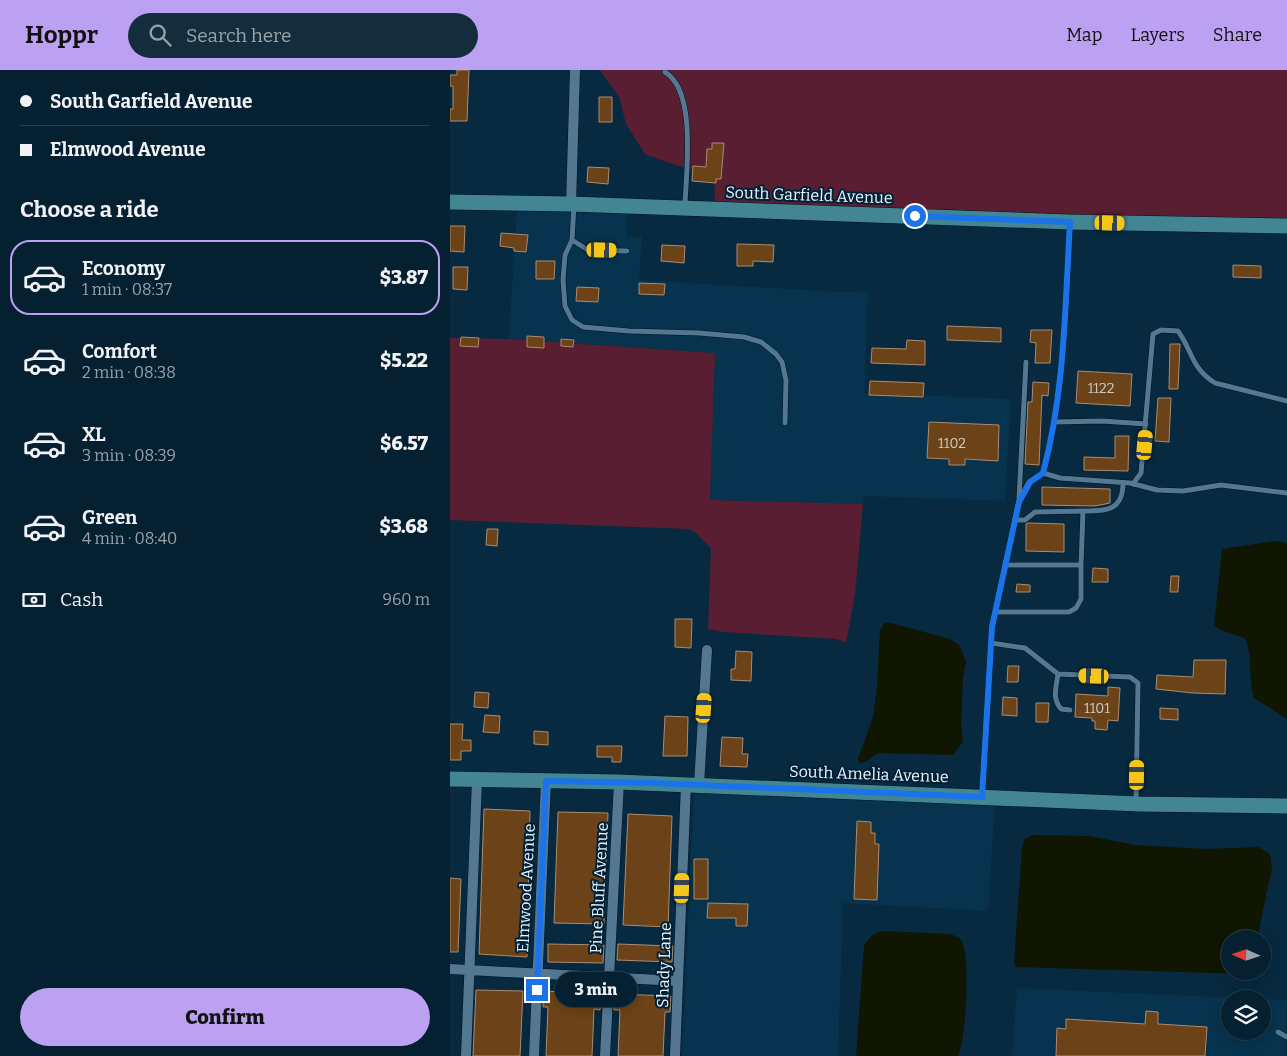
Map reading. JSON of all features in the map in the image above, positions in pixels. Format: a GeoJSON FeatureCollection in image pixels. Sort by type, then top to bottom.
{"type":"FeatureCollection","features":[{"type":"Feature","properties":{"kind":"street"},"geometry":{"type":"LineString","coordinates":[[572,204],[575,70]]}},
{"type":"Feature","properties":{"kind":"street","name":"South Garfield Avenue"},"geometry":{"type":"LineString","coordinates":[[450,202],[572,204],[1070,222],[1287,226]]}},
{"type":"Feature","properties":{"kind":"street","name":"Shady Lane"},"geometry":{"type":"LineString","coordinates":[[675,1056],[678,981],[693,785],[707,650]]}},
{"type":"Feature","properties":{"kind":"street","name":"South Amelia Avenue"},"geometry":{"type":"LineString","coordinates":[[450,779],[620,782],[1136,804],[1287,806]]}},
{"type":"Feature","properties":{"kind":"street"},"geometry":{"type":"LineString","coordinates":[[466,1056],[477,780]]}},
{"type":"Feature","properties":{"kind":"street","name":"Elmwood Avenue"},"geometry":{"type":"LineString","coordinates":[[534,1056],[546,781]]}},
{"type":"Feature","properties":{"kind":"street","name":"Pine Bluff Avenue"},"geometry":{"type":"LineString","coordinates":[[605,1056],[620,782]]}},
{"type":"Feature","properties":{"kind":"street"},"geometry":{"type":"LineString","coordinates":[[450,969],[678,981]]}},
{"type":"Feature","properties":{"kind":"lane"},"geometry":{"type":"LineString","coordinates":[[665,72],[671,76],[680,92],[688,124],[685,208]]}},
{"type":"Feature","properties":{"kind":"lane"},"geometry":{"type":"LineString","coordinates":[[572,204],[572,240],[565,255],[563,280],[565,306],[572,320],[583,327],[744,337],[761,342],[776,354],[782,362],[786,380],[785,423]]}},
{"type":"Feature","properties":{"kind":"lane"},"geometry":{"type":"LineString","coordinates":[[1019,502],[1030,482],[1043,473],[1052,441],[1060,386],[1070,222]]}},
{"type":"Feature","properties":{"kind":"lane"},"geometry":{"type":"LineString","coordinates":[[572,240],[588,250],[627,252]]}},
{"type":"Feature","properties":{"kind":"lane"},"geometry":{"type":"LineString","coordinates":[[1133,484],[1141,473],[1153,334],[1161,330],[1178,331],[1197,368],[1215,383],[1287,402]]}},
{"type":"Feature","properties":{"kind":"lane"},"geometry":{"type":"LineString","coordinates":[[982,797],[991,643],[995,612],[1019,502],[1026,362]]}},
{"type":"Feature","properties":{"kind":"lane"},"geometry":{"type":"LineString","coordinates":[[1055,422],[1102,421],[1146,424]]}},
{"type":"Feature","properties":{"kind":"lane"},"geometry":{"type":"LineString","coordinates":[[1043,473],[1060,478],[1133,484],[1157,490],[1183,491],[1221,486],[1287,493]]}},
{"type":"Feature","properties":{"kind":"lane"},"geometry":{"type":"LineString","coordinates":[[1015,520],[1025,520],[1035,512],[1104,512],[1115,507],[1123,494],[1123,483]]}},
{"type":"Feature","properties":{"kind":"lane"},"geometry":{"type":"LineString","coordinates":[[995,612],[1069,612],[1076,608],[1081,599],[1083,512]]}},
{"type":"Feature","properties":{"kind":"lane"},"geometry":{"type":"LineString","coordinates":[[1005,565],[1081,565]]}},
{"type":"Feature","properties":{"kind":"lane"},"geometry":{"type":"LineString","coordinates":[[991,643],[1025,648],[1058,674],[1130,677],[1138,683],[1136,804]]}},
{"type":"Feature","properties":{"kind":"lane"},"geometry":{"type":"LineString","coordinates":[[1058,674],[1055,702],[1060,709],[1070,710]]}},
{"type":"Feature","properties":{"kind":"lane"},"geometry":{"type":"LineString","coordinates":[[1278,1032],[1287,1037]]}},
{"type":"Feature","properties":{"kind":"shaded area"},"geometry":{"type":"Polygon","coordinates":[[[600,70],[1287,70],[1287,221],[1093,217],[715,202],[714,174],[675,165],[645,154],[626,124],[619,97],[600,70]]]}},
{"type":"Feature","properties":{"kind":"shaded area"},"geometry":{"type":"Polygon","coordinates":[[[517,208],[627,211],[627,236],[642,237],[639,280],[841,292],[868,291],[864,393],[1011,399],[1005,501],[864,496],[863,504],[710,500],[715,353],[509,339],[517,208]]]}},
{"type":"Feature","properties":{"kind":"shaded area"},"geometry":{"type":"Polygon","coordinates":[[[450,338],[509,339],[715,353],[710,500],[863,504],[855,595],[846,643],[837,639],[723,632],[708,629],[711,548],[695,532],[688,529],[450,520],[450,338]]]}},
{"type":"Feature","properties":{"kind":"shaded area"},"geometry":{"type":"Polygon","coordinates":[[[1276,541],[1287,543],[1287,719],[1254,698],[1249,653],[1245,638],[1214,626],[1222,549],[1276,541]]]}},
{"type":"Feature","properties":{"kind":"shaded area"},"geometry":{"type":"Polygon","coordinates":[[[885,623],[950,639],[959,645],[966,662],[963,677],[961,724],[963,741],[953,755],[879,753],[860,763],[858,759],[873,717],[877,687],[880,631],[885,623]]]}},
{"type":"Feature","properties":{"kind":"shaded area"},"geometry":{"type":"Polygon","coordinates":[[[694,790],[995,802],[988,911],[843,903],[838,1056],[682,1056],[694,790]]]}},
{"type":"Feature","properties":{"kind":"shaded area"},"geometry":{"type":"Polygon","coordinates":[[[1032,835],[1089,836],[1135,845],[1206,849],[1258,847],[1270,854],[1272,868],[1259,930],[1221,930],[1221,973],[1016,967],[1014,963],[1024,840],[1032,835]]]}},
{"type":"Feature","properties":{"kind":"shaded area"},"geometry":{"type":"Polygon","coordinates":[[[881,931],[951,934],[961,940],[964,948],[967,979],[963,1034],[958,1056],[856,1056],[864,946],[875,933],[881,931]]]}},
{"type":"Feature","properties":{"kind":"shaded area"},"geometry":{"type":"Polygon","coordinates":[[[1017,988],[1221,997],[1221,1040],[1271,1040],[1271,999],[1287,1000],[1285,1056],[1012,1056],[1017,988]]]}},
{"type":"Feature","properties":{"kind":"building"},"geometry":{"type":"Polygon","coordinates":[[[457,70],[469,70],[467,121],[450,121],[450,109],[453,109],[453,86],[450,86],[450,75],[457,75],[457,70]]]}},
{"type":"Feature","properties":{"kind":"building"},"geometry":{"type":"Polygon","coordinates":[[[599,97],[612,97],[612,122],[599,122],[599,97]]]}},
{"type":"Feature","properties":{"kind":"building"},"geometry":{"type":"Polygon","coordinates":[[[712,143],[724,143],[721,179],[716,179],[716,183],[692,181],[693,166],[706,167],[707,149],[712,149],[712,143]]]}},
{"type":"Feature","properties":{"kind":"building"},"geometry":{"type":"Polygon","coordinates":[[[588,167],[609,168],[608,184],[587,182],[588,167]]]}},
{"type":"Feature","properties":{"kind":"building"},"geometry":{"type":"Polygon","coordinates":[[[450,226],[465,226],[464,252],[450,251],[450,226]]]}},
{"type":"Feature","properties":{"kind":"building"},"geometry":{"type":"Polygon","coordinates":[[[501,233],[528,235],[526,252],[514,251],[514,248],[500,246],[501,233]]]}},
{"type":"Feature","properties":{"kind":"building"},"geometry":{"type":"Polygon","coordinates":[[[737,244],[774,245],[773,262],[753,261],[753,266],[737,266],[737,244]]]}},
{"type":"Feature","properties":{"kind":"building"},"geometry":{"type":"Polygon","coordinates":[[[662,245],[685,246],[684,263],[661,261],[662,245]]]}},
{"type":"Feature","properties":{"kind":"building"},"geometry":{"type":"Polygon","coordinates":[[[536,261],[555,261],[554,279],[536,279],[536,261]]]}},
{"type":"Feature","properties":{"kind":"building"},"geometry":{"type":"Polygon","coordinates":[[[1233,265],[1261,266],[1261,278],[1233,277],[1233,265]]]}},
{"type":"Feature","properties":{"kind":"building"},"geometry":{"type":"Polygon","coordinates":[[[453,267],[468,267],[467,290],[453,289],[453,267]]]}},
{"type":"Feature","properties":{"kind":"building"},"geometry":{"type":"Polygon","coordinates":[[[639,283],[665,284],[664,295],[639,294],[639,283]]]}},
{"type":"Feature","properties":{"kind":"building"},"geometry":{"type":"Polygon","coordinates":[[[577,287],[599,288],[598,302],[576,301],[577,287]]]}},
{"type":"Feature","properties":{"kind":"building"},"geometry":{"type":"Polygon","coordinates":[[[947,326],[1001,328],[1001,342],[947,340],[947,326]]]}},
{"type":"Feature","properties":{"kind":"building"},"geometry":{"type":"Polygon","coordinates":[[[1031,330],[1052,330],[1050,363],[1035,363],[1036,343],[1030,342],[1031,330]]]}},
{"type":"Feature","properties":{"kind":"building"},"geometry":{"type":"Polygon","coordinates":[[[527,336],[544,337],[544,348],[527,347],[527,336]]]}},
{"type":"Feature","properties":{"kind":"building"},"geometry":{"type":"Polygon","coordinates":[[[461,337],[479,338],[478,347],[460,346],[461,337]]]}},
{"type":"Feature","properties":{"kind":"building"},"geometry":{"type":"Polygon","coordinates":[[[561,339],[574,340],[573,347],[561,346],[561,339]]]}},
{"type":"Feature","properties":{"kind":"building"},"geometry":{"type":"Polygon","coordinates":[[[907,340],[925,341],[925,365],[871,363],[872,348],[906,349],[907,340]]]}},
{"type":"Feature","properties":{"kind":"building"},"geometry":{"type":"Polygon","coordinates":[[[1170,344],[1180,344],[1178,389],[1169,389],[1170,344]]]}},
{"type":"Feature","properties":{"kind":"building"},"geometry":{"type":"Polygon","coordinates":[[[1078,371],[1132,374],[1130,406],[1076,403],[1078,371]]]}},
{"type":"Feature","properties":{"kind":"building"},"geometry":{"type":"Polygon","coordinates":[[[870,381],[924,383],[923,397],[869,395],[870,381]]]}},
{"type":"Feature","properties":{"kind":"building"},"geometry":{"type":"Polygon","coordinates":[[[1033,382],[1049,383],[1048,396],[1042,395],[1039,465],[1025,464],[1028,402],[1032,402],[1033,382]]]}},
{"type":"Feature","properties":{"kind":"building"},"geometry":{"type":"Polygon","coordinates":[[[1158,398],[1171,398],[1169,442],[1155,441],[1158,398]]]}},
{"type":"Feature","properties":{"kind":"building"},"geometry":{"type":"Polygon","coordinates":[[[929,422],[999,425],[998,461],[965,459],[965,465],[949,465],[949,459],[927,458],[929,422]]]}},
{"type":"Feature","properties":{"kind":"building"},"geometry":{"type":"Polygon","coordinates":[[[1115,436],[1129,436],[1128,471],[1084,470],[1084,457],[1115,458],[1115,436]]]}},
{"type":"Feature","properties":{"kind":"building"},"geometry":{"type":"Polygon","coordinates":[[[1042,487],[1110,489],[1110,503],[1095,506],[1042,505],[1042,487]]]}},
{"type":"Feature","properties":{"kind":"building"},"geometry":{"type":"Polygon","coordinates":[[[1026,524],[1064,524],[1064,552],[1026,551],[1026,524]]]}},
{"type":"Feature","properties":{"kind":"building"},"geometry":{"type":"Polygon","coordinates":[[[487,529],[498,529],[497,546],[486,545],[487,529]]]}},
{"type":"Feature","properties":{"kind":"building"},"geometry":{"type":"Polygon","coordinates":[[[1093,568],[1108,569],[1108,582],[1092,582],[1093,568]]]}},
{"type":"Feature","properties":{"kind":"building"},"geometry":{"type":"Polygon","coordinates":[[[1171,576],[1179,576],[1178,592],[1170,592],[1171,576]]]}},
{"type":"Feature","properties":{"kind":"building"},"geometry":{"type":"Polygon","coordinates":[[[1017,584],[1030,585],[1030,592],[1016,592],[1017,584]]]}},
{"type":"Feature","properties":{"kind":"building"},"geometry":{"type":"Polygon","coordinates":[[[675,619],[692,619],[691,648],[675,647],[675,619]]]}},
{"type":"Feature","properties":{"kind":"building"},"geometry":{"type":"Polygon","coordinates":[[[736,651],[752,652],[751,681],[731,680],[731,669],[735,669],[736,651]]]}},
{"type":"Feature","properties":{"kind":"building"},"geometry":{"type":"Polygon","coordinates":[[[1194,660],[1226,660],[1225,694],[1156,689],[1157,675],[1193,677],[1194,660]]]}},
{"type":"Feature","properties":{"kind":"building"},"geometry":{"type":"Polygon","coordinates":[[[1008,666],[1019,666],[1018,682],[1007,682],[1008,666]]]}},
{"type":"Feature","properties":{"kind":"building"},"geometry":{"type":"Polygon","coordinates":[[[1108,687],[1120,688],[1118,721],[1108,720],[1107,730],[1095,729],[1095,721],[1092,721],[1092,718],[1075,717],[1076,694],[1108,696],[1108,687]]]}},
{"type":"Feature","properties":{"kind":"building"},"geometry":{"type":"Polygon","coordinates":[[[475,692],[489,693],[488,708],[474,707],[475,692]]]}},
{"type":"Feature","properties":{"kind":"building"},"geometry":{"type":"Polygon","coordinates":[[[1003,697],[1017,698],[1017,716],[1002,715],[1003,697]]]}},
{"type":"Feature","properties":{"kind":"building"},"geometry":{"type":"Polygon","coordinates":[[[1036,703],[1049,703],[1048,722],[1036,722],[1036,703]]]}},
{"type":"Feature","properties":{"kind":"building"},"geometry":{"type":"Polygon","coordinates":[[[1160,708],[1178,709],[1178,720],[1160,719],[1160,708]]]}},
{"type":"Feature","properties":{"kind":"building"},"geometry":{"type":"Polygon","coordinates":[[[485,715],[500,716],[499,733],[483,732],[485,715]]]}},
{"type":"Feature","properties":{"kind":"building"},"geometry":{"type":"Polygon","coordinates":[[[665,716],[688,717],[687,756],[663,756],[665,716]]]}},
{"type":"Feature","properties":{"kind":"building"},"geometry":{"type":"Polygon","coordinates":[[[450,724],[463,724],[462,740],[471,740],[471,751],[461,751],[461,760],[450,760],[450,724]]]}},
{"type":"Feature","properties":{"kind":"building"},"geometry":{"type":"Polygon","coordinates":[[[534,731],[548,732],[548,745],[534,744],[534,731]]]}},
{"type":"Feature","properties":{"kind":"building"},"geometry":{"type":"Polygon","coordinates":[[[722,737],[743,738],[742,754],[748,754],[747,767],[720,766],[722,737]]]}},
{"type":"Feature","properties":{"kind":"building"},"geometry":{"type":"Polygon","coordinates":[[[597,746],[622,746],[621,762],[612,762],[612,757],[597,757],[597,746]]]}},
{"type":"Feature","properties":{"kind":"building"},"geometry":{"type":"Polygon","coordinates":[[[484,809],[530,811],[527,957],[479,954],[484,809]]]}},
{"type":"Feature","properties":{"kind":"building"},"geometry":{"type":"Polygon","coordinates":[[[558,812],[608,813],[604,924],[554,923],[558,812]]]}},
{"type":"Feature","properties":{"kind":"building"},"geometry":{"type":"Polygon","coordinates":[[[628,814],[672,816],[668,927],[623,925],[628,814]]]}},
{"type":"Feature","properties":{"kind":"building"},"geometry":{"type":"Polygon","coordinates":[[[857,821],[871,822],[871,833],[875,833],[875,844],[879,844],[877,900],[854,899],[857,821]]]}},
{"type":"Feature","properties":{"kind":"building"},"geometry":{"type":"Polygon","coordinates":[[[694,859],[708,859],[708,899],[694,899],[694,859]]]}},
{"type":"Feature","properties":{"kind":"building"},"geometry":{"type":"Polygon","coordinates":[[[450,878],[461,879],[458,952],[450,952],[450,878]]]}},
{"type":"Feature","properties":{"kind":"building"},"geometry":{"type":"Polygon","coordinates":[[[708,903],[748,904],[747,926],[736,926],[736,918],[707,918],[708,903]]]}},
{"type":"Feature","properties":{"kind":"building"},"geometry":{"type":"Polygon","coordinates":[[[548,944],[604,945],[603,963],[548,962],[548,944]]]}},
{"type":"Feature","properties":{"kind":"building"},"geometry":{"type":"Polygon","coordinates":[[[618,944],[673,946],[672,962],[617,960],[618,944]]]}},
{"type":"Feature","properties":{"kind":"building"},"geometry":{"type":"Polygon","coordinates":[[[476,990],[523,991],[520,1056],[473,1056],[476,990]]]}},
{"type":"Feature","properties":{"kind":"building"},"geometry":{"type":"Polygon","coordinates":[[[544,991],[601,994],[600,1010],[594,1009],[592,1056],[546,1056],[548,1007],[543,1007],[544,991]]]}},
{"type":"Feature","properties":{"kind":"building"},"geometry":{"type":"Polygon","coordinates":[[[615,994],[671,996],[670,1012],[665,1012],[663,1056],[618,1056],[620,1010],[614,1010],[615,994]]]}},
{"type":"Feature","properties":{"kind":"building"},"geometry":{"type":"Polygon","coordinates":[[[1146,1011],[1158,1012],[1158,1024],[1207,1027],[1205,1056],[1056,1056],[1057,1028],[1066,1029],[1066,1019],[1145,1024],[1146,1011]]]}},
{"type":"Feature","properties":{"kind":"route"},"geometry":{"type":"LineString","coordinates":[[537,990],[546,781],[654,783],[982,797],[992,627],[1019,502],[1030,482],[1043,473],[1052,441],[1060,386],[1070,222],[915,216]]}}]}
